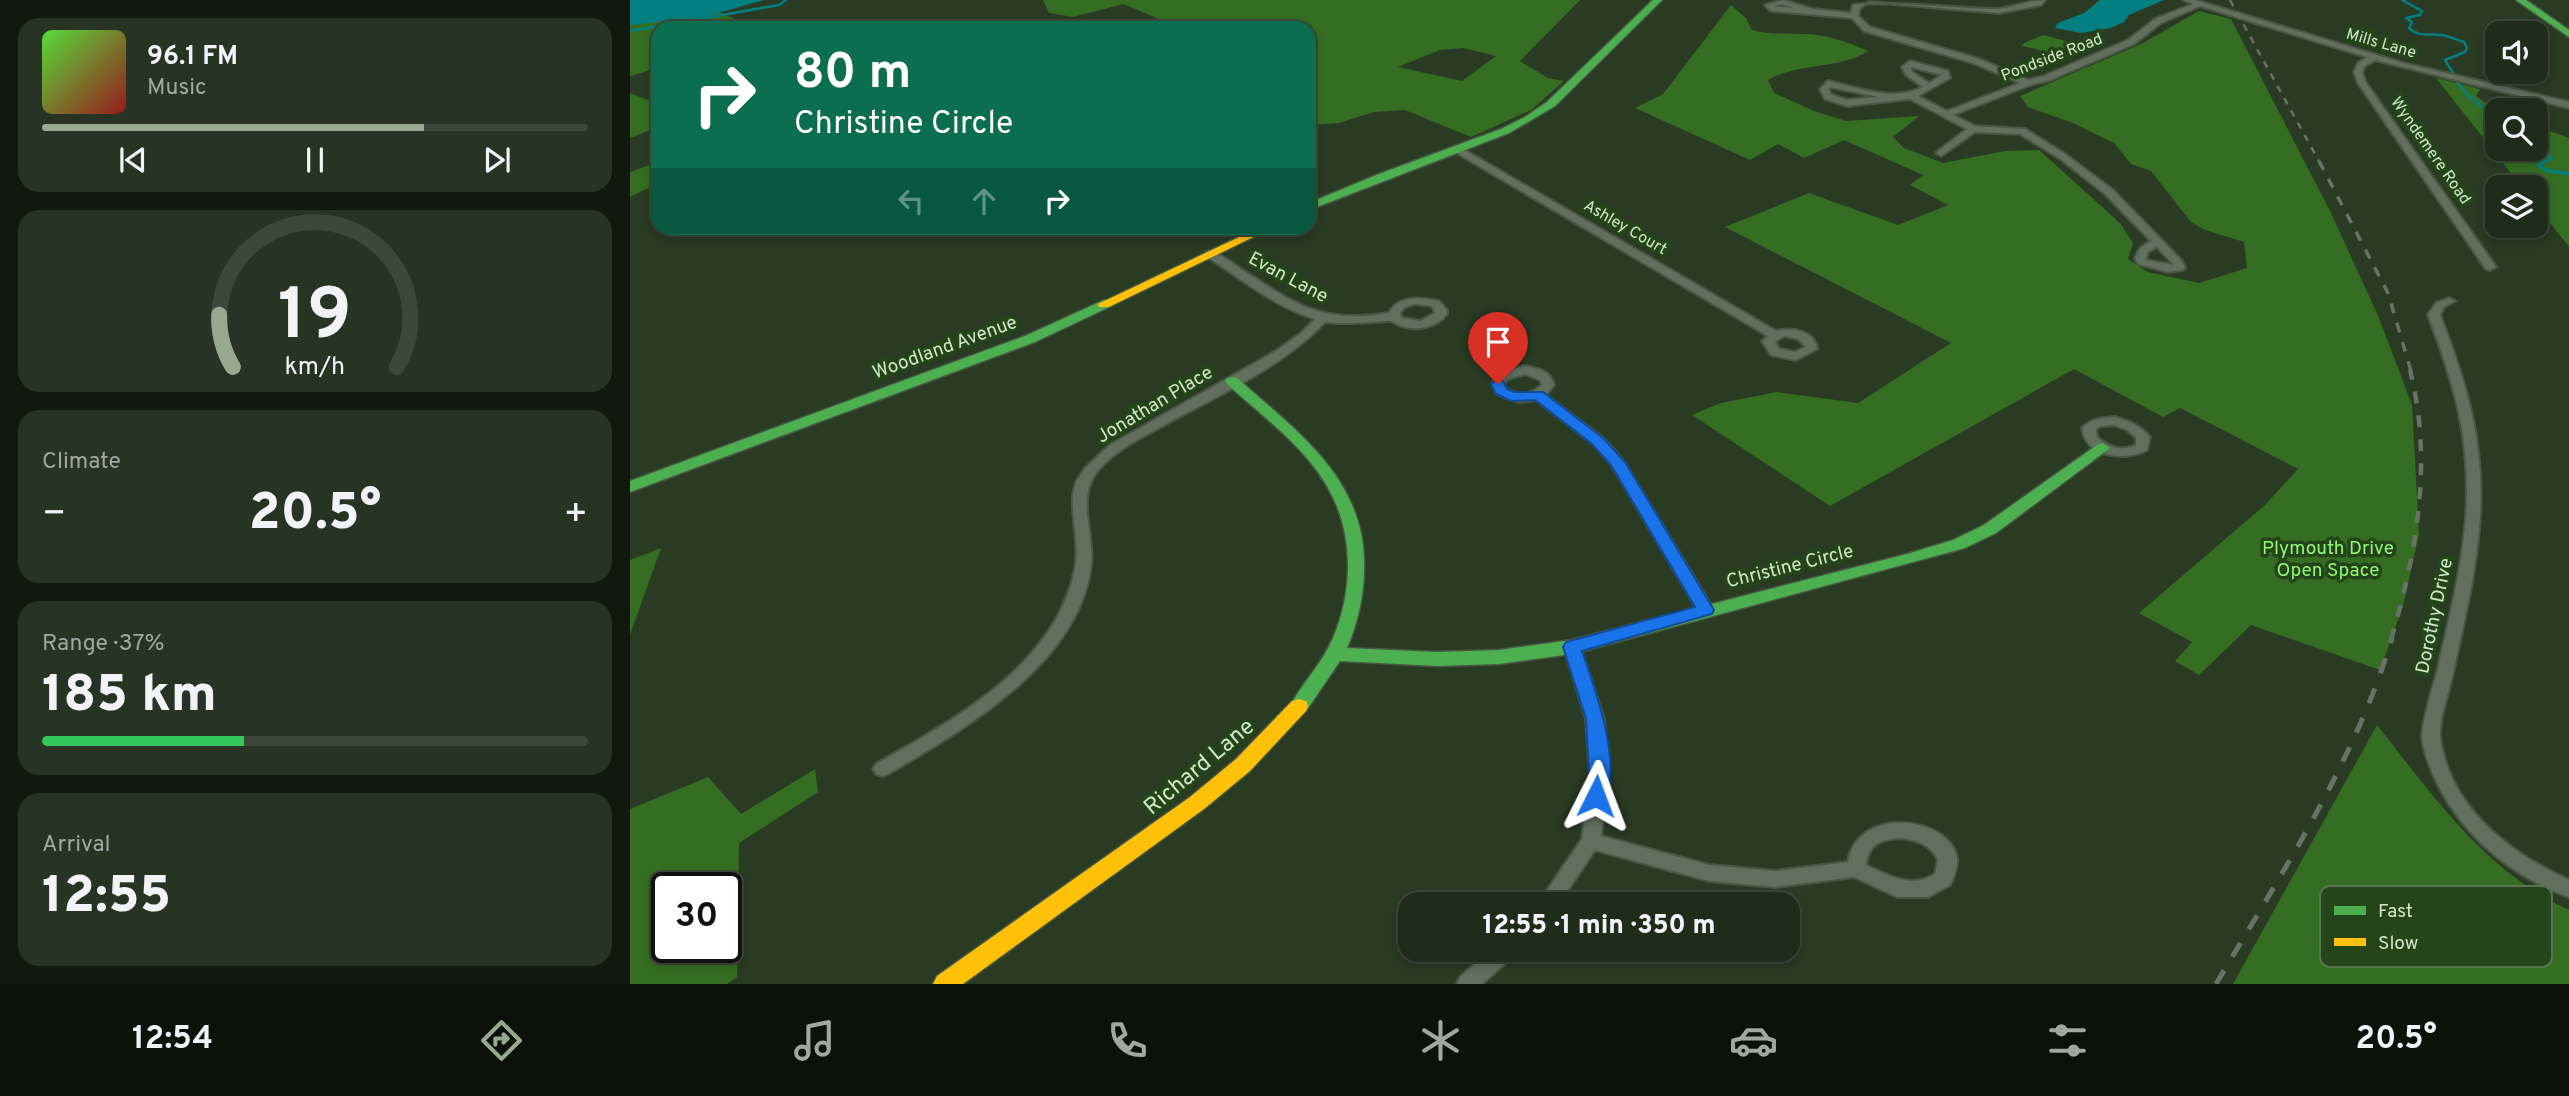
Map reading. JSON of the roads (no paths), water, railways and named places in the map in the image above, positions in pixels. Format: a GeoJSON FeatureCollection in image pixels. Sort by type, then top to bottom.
{"type":"FeatureCollection","features":[{"type":"Feature","properties":{"kind":"street"},"geometry":{"type":"LineString","coordinates":[[1316,204],[1505,131],[1550,104],[1658,0]]}},
{"type":"Feature","properties":{"kind":"street"},"geometry":{"type":"LineString","coordinates":[[1854,16],[1856,7],[1868,0],[2000,11],[2038,3],[2041,0]]}},
{"type":"Feature","properties":{"kind":"street"},"geometry":{"type":"LineString","coordinates":[[1925,0],[1940,7]]}},
{"type":"Feature","properties":{"kind":"street","name":"Mills Lane"},"geometry":{"type":"LineString","coordinates":[[2187,0],[2373,57],[2569,105]]}},
{"type":"Feature","properties":{"kind":"street"},"geometry":{"type":"LineString","coordinates":[[2520,0],[2569,34]]}},
{"type":"Feature","properties":{"kind":"street","name":"Pondside Road"},"geometry":{"type":"LineString","coordinates":[[1948,114],[2027,83],[2048,78],[2131,42],[2158,21],[2200,4]]}},
{"type":"Feature","properties":{"kind":"street"},"geometry":{"type":"LineString","coordinates":[[1811,10],[1854,16],[1867,29],[1976,61],[2027,83]]}},
{"type":"Feature","properties":{"kind":"street","name":"Wyndemere Road"},"geometry":{"type":"LineString","coordinates":[[2373,57],[2361,65],[2358,72],[2362,83],[2490,267]]}},
{"type":"Feature","properties":{"kind":"street"},"geometry":{"type":"LineString","coordinates":[[1892,97],[1828,84],[1824,89],[1828,97],[1847,103],[1911,96],[1929,87]]}},
{"type":"Feature","properties":{"kind":"street"},"geometry":{"type":"LineString","coordinates":[[1911,96],[1973,129],[2022,131],[2034,137],[2109,192],[2156,243]]}},
{"type":"Feature","properties":{"kind":"street"},"geometry":{"type":"LineString","coordinates":[[1941,153],[1973,129]]}},
{"type":"Feature","properties":{"kind":"street","name":"Ashley Court"},"geometry":{"type":"LineString","coordinates":[[1458,150],[1775,335]]}},
{"type":"Feature","properties":{"kind":"street","name":"Woodland Avenue"},"geometry":{"type":"LineString","coordinates":[[630,487],[1030,340],[1251,235]]}},
{"type":"Feature","properties":{"kind":"street","name":"Evan Lane"},"geometry":{"type":"LineString","coordinates":[[1210,254],[1293,304],[1322,318],[1374,320],[1394,316]]}},
{"type":"Feature","properties":{"kind":"street","name":"Dorothy Drive"},"geometry":{"type":"LineString","coordinates":[[2449,301],[2440,305],[2434,315],[2457,376],[2471,442],[2472,527],[2464,589],[2431,736],[2433,755],[2441,778],[2472,821],[2495,843],[2527,867],[2569,888]]}},
{"type":"Feature","properties":{"kind":"street","name":"Jonathan Place"},"geometry":{"type":"LineString","coordinates":[[882,769],[941,736],[990,701],[1042,651],[1063,621],[1083,569],[1085,546],[1078,514],[1078,500],[1089,471],[1119,446],[1280,354],[1304,337],[1322,318]]}},
{"type":"Feature","properties":{"kind":"street","name":"Richard Lane"},"geometry":{"type":"LineString","coordinates":[[945,984],[1206,799],[1258,753],[1289,719],[1336,654],[1348,619],[1357,579],[1358,556],[1352,519],[1325,469],[1232,382]]}},
{"type":"Feature","properties":{"kind":"street"},"geometry":{"type":"LineString","coordinates":[[1538,395],[1598,441],[1617,462],[1706,610]]}},
{"type":"Feature","properties":{"kind":"street","name":"Christine Circle"},"geometry":{"type":"LineString","coordinates":[[1336,654],[1437,659],[1499,657],[1572,647],[1910,559],[1959,544],[1990,528],[2102,448]]}},
{"type":"Feature","properties":{"kind":"street"},"geometry":{"type":"LineString","coordinates":[[1556,892],[1591,841],[1599,774],[1595,719],[1572,647]]}},
{"type":"Feature","properties":{"kind":"street"},"geometry":{"type":"LineString","coordinates":[[1591,841],[1709,873],[1775,879],[1856,869],[1897,889],[1928,889],[1943,879],[1948,862],[1945,850],[1931,839],[1913,832],[1892,830],[1871,838],[1859,850],[1856,869]]}},
{"type":"Feature","properties":{"kind":"street"},"geometry":{"type":"LineString","coordinates":[[1467,984],[1492,962]]}},
{"type":"Feature","properties":{"kind":"water"},"geometry":{"type":"Polygon","coordinates":[[[630,0],[764,0],[704,17],[630,25],[630,0]]]}},
{"type":"Feature","properties":{"kind":"water"},"geometry":{"type":"Polygon","coordinates":[[[2100,0],[2164,0],[2129,15],[2124,22],[2111,28],[2081,33],[2055,28],[2058,23],[2084,13],[2100,0]]]}},
{"type":"Feature","properties":{"kind":"waterway"},"geometry":{"type":"LineString","coordinates":[[687,21],[779,5],[786,0]]}},
{"type":"Feature","properties":{"kind":"waterway"},"geometry":{"type":"LineString","coordinates":[[2402,0],[2422,11],[2420,15],[2406,18],[2412,22],[2409,28],[2413,31],[2464,42],[2467,48],[2465,52],[2445,60],[2454,75]]}},
{"type":"Feature","properties":{"kind":"waterway"},"geometry":{"type":"LineString","coordinates":[[630,31],[651,27]]}},
{"type":"Feature","properties":{"kind":"waterway"},"geometry":{"type":"LineString","coordinates":[[2457,82],[2485,109]]}},
{"type":"Feature","properties":{"kind":"waterway"},"geometry":{"type":"LineString","coordinates":[[2548,156],[2552,158],[2548,160]]}},
{"type":"Feature","properties":{"kind":"waterway"},"geometry":{"type":"LineString","coordinates":[[2546,161],[2538,165],[2546,170],[2569,174]]}},
{"type":"Feature","properties":{"kind":"railway"},"geometry":{"type":"LineString","coordinates":[[2230,0],[2320,163]]}},
{"type":"Feature","properties":{"kind":"railway"},"geometry":{"type":"LineString","coordinates":[[2319,161],[2388,293],[2411,371]]}},
{"type":"Feature","properties":{"kind":"railway"},"geometry":{"type":"LineString","coordinates":[[2391,640],[2408,573],[2419,506],[2420,438],[2410,370]]}},
{"type":"Feature","properties":{"kind":"railway"},"geometry":{"type":"LineString","coordinates":[[2216,984],[2337,773],[2358,729],[2392,638]]}},
{"type":"Feature","properties":{"kind":"park label","name":"Plymouth Drive Open Space"},"geometry":{"type":"Point","coordinates":[2328,560]}}]}
